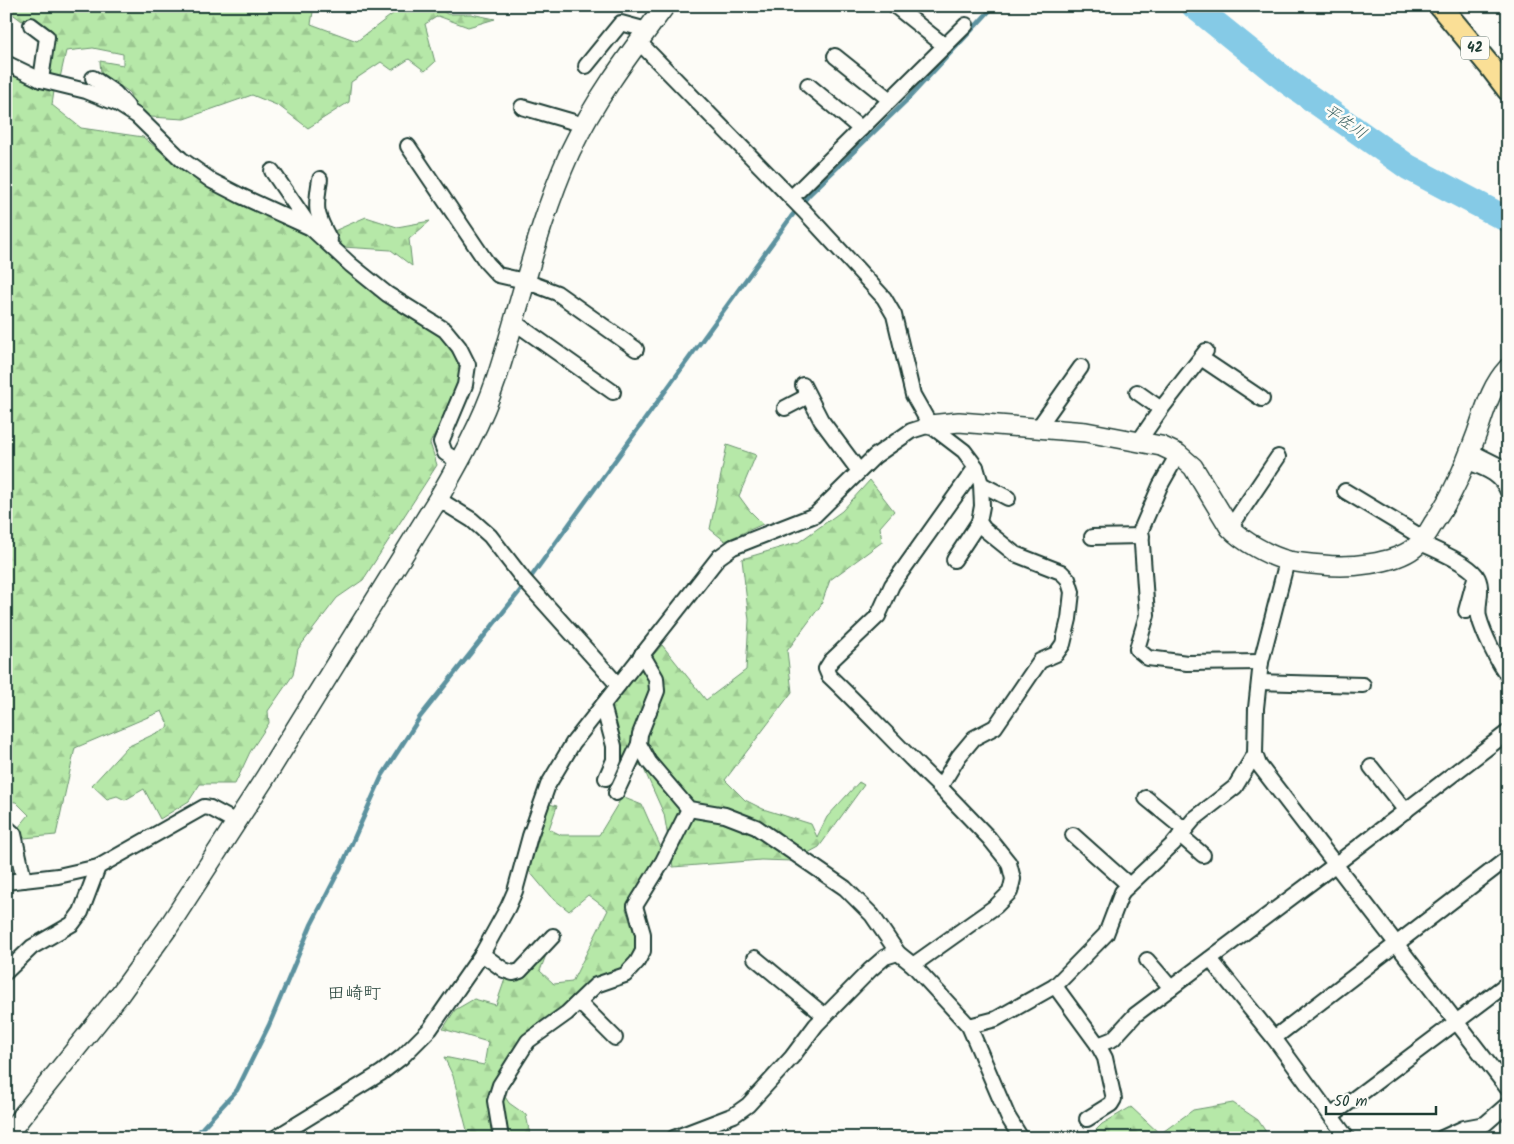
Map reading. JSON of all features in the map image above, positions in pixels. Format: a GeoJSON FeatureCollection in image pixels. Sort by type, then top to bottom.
{"type":"FeatureCollection","features":[{"type":"Feature","properties":{"kind":"main road","name":"42"},"geometry":{"type":"LineString","coordinates":[[1440,6],[1489,64],[1508,90]]}},
{"type":"Feature","properties":{"kind":"street"},"geometry":{"type":"LineString","coordinates":[[6,1136],[120,994],[167,929],[438,499],[480,420],[496,381],[525,281],[570,153],[602,93],[665,6]]}},
{"type":"Feature","properties":{"kind":"street"},"geometry":{"type":"LineString","coordinates":[[895,6],[945,46]]}},
{"type":"Feature","properties":{"kind":"street"},"geometry":{"type":"LineString","coordinates":[[586,66],[622,24],[642,36],[884,298],[894,315],[913,394],[930,425],[964,451],[976,467],[981,484],[982,506],[978,522],[954,560]]}},
{"type":"Feature","properties":{"kind":"street"},"geometry":{"type":"LineString","coordinates":[[31,25],[47,37],[41,80]]}},
{"type":"Feature","properties":{"kind":"street"},"geometry":{"type":"LineString","coordinates":[[797,204],[861,129],[966,25]]}},
{"type":"Feature","properties":{"kind":"street"},"geometry":{"type":"LineString","coordinates":[[835,56],[890,100]]}},
{"type":"Feature","properties":{"kind":"street"},"geometry":{"type":"LineString","coordinates":[[6,63],[41,80],[86,91],[118,104],[137,116],[181,159],[212,181],[311,228]]}},
{"type":"Feature","properties":{"kind":"street"},"geometry":{"type":"LineString","coordinates":[[93,78],[115,93],[126,104],[129,111]]}},
{"type":"Feature","properties":{"kind":"street"},"geometry":{"type":"LineString","coordinates":[[808,85],[861,129]]}},
{"type":"Feature","properties":{"kind":"street"},"geometry":{"type":"LineString","coordinates":[[522,107],[584,125]]}},
{"type":"Feature","properties":{"kind":"street"},"geometry":{"type":"LineString","coordinates":[[408,146],[487,263],[498,275],[525,281],[557,293],[636,350]]}},
{"type":"Feature","properties":{"kind":"street"},"geometry":{"type":"LineString","coordinates":[[272,171],[311,228],[336,252],[387,294],[445,330],[459,347],[468,365],[465,385],[441,442],[445,453],[459,462]]}},
{"type":"Feature","properties":{"kind":"street"},"geometry":{"type":"LineString","coordinates":[[320,179],[316,202],[318,220],[336,252]]}},
{"type":"Feature","properties":{"kind":"street"},"geometry":{"type":"LineString","coordinates":[[514,322],[612,392]]}},
{"type":"Feature","properties":{"kind":"street"},"geometry":{"type":"LineString","coordinates":[[1139,441],[1203,354],[1262,399]]}},
{"type":"Feature","properties":{"kind":"street"},"geometry":{"type":"LineString","coordinates":[[1038,428],[1081,367]]}},
{"type":"Feature","properties":{"kind":"street"},"geometry":{"type":"LineString","coordinates":[[275,1138],[381,1073],[402,1057],[430,1029],[482,954],[515,891],[530,836],[548,785],[573,743],[719,557],[733,547],[815,515],[875,456],[911,431],[930,425],[959,422],[1086,432],[1161,446],[1178,454],[1193,467],[1230,528],[1236,535],[1254,546],[1287,561],[1329,566],[1361,565],[1390,559],[1413,549],[1421,540],[1447,504],[1468,456],[1491,394],[1508,368]]}},
{"type":"Feature","properties":{"kind":"street"},"geometry":{"type":"LineString","coordinates":[[785,408],[805,390],[821,420],[859,472]]}},
{"type":"Feature","properties":{"kind":"street"},"geometry":{"type":"LineString","coordinates":[[1137,392],[1161,409]]}},
{"type":"Feature","properties":{"kind":"street"},"geometry":{"type":"LineString","coordinates":[[1178,454],[1160,486],[1141,530],[1147,615],[1137,649],[1148,658],[1187,662],[1262,662]]}},
{"type":"Feature","properties":{"kind":"street"},"geometry":{"type":"LineString","coordinates":[[1468,456],[1508,470]]}},
{"type":"Feature","properties":{"kind":"street"},"geometry":{"type":"LineString","coordinates":[[1468,456],[1495,474],[1505,484],[1508,492]]}},
{"type":"Feature","properties":{"kind":"street"},"geometry":{"type":"LineString","coordinates":[[1230,528],[1278,457]]}},
{"type":"Feature","properties":{"kind":"street"},"geometry":{"type":"LineString","coordinates":[[913,965],[996,906],[1010,892],[1013,879],[1009,863],[940,787],[829,676],[826,669],[831,661],[878,616],[892,585],[976,467]]}},
{"type":"Feature","properties":{"kind":"street"},"geometry":{"type":"LineString","coordinates":[[981,484],[1008,498]]}},
{"type":"Feature","properties":{"kind":"street"},"geometry":{"type":"LineString","coordinates":[[1345,491],[1463,565],[1475,575],[1480,585],[1479,616],[1499,664],[1508,676]]}},
{"type":"Feature","properties":{"kind":"street"},"geometry":{"type":"LineString","coordinates":[[438,499],[472,520],[490,536],[527,583],[618,685]]}},
{"type":"Feature","properties":{"kind":"street"},"geometry":{"type":"LineString","coordinates":[[940,787],[959,756],[974,738],[995,727],[1040,661],[1056,654],[1063,644],[1069,619],[1072,592],[1068,579],[1061,572],[1015,554],[978,522]]}},
{"type":"Feature","properties":{"kind":"street"},"geometry":{"type":"LineString","coordinates":[[1092,537],[1142,536]]}},
{"type":"Feature","properties":{"kind":"street"},"geometry":{"type":"LineString","coordinates":[[1287,561],[1262,662],[1259,682],[1256,708],[1255,754],[1259,764],[1508,1089]]}},
{"type":"Feature","properties":{"kind":"street"},"geometry":{"type":"LineString","coordinates":[[1466,611],[1475,575]]}},
{"type":"Feature","properties":{"kind":"street"},"geometry":{"type":"LineString","coordinates":[[616,793],[639,744],[640,734],[657,691],[656,678],[642,654]]}},
{"type":"Feature","properties":{"kind":"street"},"geometry":{"type":"LineString","coordinates":[[1259,682],[1363,684]]}},
{"type":"Feature","properties":{"kind":"street"},"geometry":{"type":"LineString","coordinates":[[603,705],[614,746],[614,760],[606,778]]}},
{"type":"Feature","properties":{"kind":"street"},"geometry":{"type":"LineString","coordinates":[[1098,1045],[1113,1039],[1135,1015],[1508,732]]}},
{"type":"Feature","properties":{"kind":"street"},"geometry":{"type":"LineString","coordinates":[[639,744],[649,762],[689,809],[725,815],[756,827],[845,888],[872,916],[898,953],[913,965],[969,1026],[1008,1117],[1021,1138]]}},
{"type":"Feature","properties":{"kind":"street"},"geometry":{"type":"LineString","coordinates":[[969,1026],[996,1019],[1055,986],[1106,934],[1122,892],[1194,819],[1234,787],[1255,754]]}},
{"type":"Feature","properties":{"kind":"street"},"geometry":{"type":"LineString","coordinates":[[1371,768],[1406,811]]}},
{"type":"Feature","properties":{"kind":"street"},"geometry":{"type":"LineString","coordinates":[[1146,798],[1203,855]]}},
{"type":"Feature","properties":{"kind":"street"},"geometry":{"type":"LineString","coordinates":[[6,882],[58,876],[98,867],[204,807],[210,808],[236,822]]}},
{"type":"Feature","properties":{"kind":"street"},"geometry":{"type":"LineString","coordinates":[[501,1138],[495,1101],[500,1085],[528,1041],[567,1013],[596,985],[625,975],[637,962],[643,951],[643,934],[635,906],[663,861],[689,809]]}},
{"type":"Feature","properties":{"kind":"street"},"geometry":{"type":"LineString","coordinates":[[6,827],[14,834],[24,880]]}},
{"type":"Feature","properties":{"kind":"street"},"geometry":{"type":"LineString","coordinates":[[1073,834],[1129,885]]}},
{"type":"Feature","properties":{"kind":"street"},"geometry":{"type":"LineString","coordinates":[[1274,1038],[1508,858]]}},
{"type":"Feature","properties":{"kind":"street"},"geometry":{"type":"LineString","coordinates":[[6,972],[32,947],[72,924],[81,912],[98,867]]}},
{"type":"Feature","properties":{"kind":"street"},"geometry":{"type":"LineString","coordinates":[[482,954],[504,970],[513,973],[520,971],[553,936]]}},
{"type":"Feature","properties":{"kind":"street"},"geometry":{"type":"LineString","coordinates":[[674,1138],[734,1115],[748,1105],[792,1057],[825,1016],[885,957],[898,953]]}},
{"type":"Feature","properties":{"kind":"street"},"geometry":{"type":"LineString","coordinates":[[755,958],[825,1016]]}},
{"type":"Feature","properties":{"kind":"street"},"geometry":{"type":"LineString","coordinates":[[1210,959],[1274,1038],[1347,1138]]}},
{"type":"Feature","properties":{"kind":"street"},"geometry":{"type":"LineString","coordinates":[[1147,960],[1171,988]]}},
{"type":"Feature","properties":{"kind":"street"},"geometry":{"type":"LineString","coordinates":[[1331,1116],[1508,983]]}},
{"type":"Feature","properties":{"kind":"street"},"geometry":{"type":"LineString","coordinates":[[1055,986],[1098,1045],[1105,1058],[1114,1099],[1111,1104],[1087,1119]]}},
{"type":"Feature","properties":{"kind":"street"},"geometry":{"type":"LineString","coordinates":[[576,1004],[600,1034]]}},
{"type":"Feature","properties":{"kind":"street"},"geometry":{"type":"LineString","coordinates":[[576,1004],[615,1038]]}},
{"type":"Feature","properties":{"kind":"street"},"geometry":{"type":"LineString","coordinates":[[1442,1138],[1464,1128],[1485,1124],[1508,1104]]}},
{"type":"Feature","properties":{"kind":"green space"},"geometry":{"type":"Polygon","coordinates":[[[6,6],[314,6],[311,24],[357,41],[402,7],[435,6],[447,14],[471,14],[495,19],[468,27],[438,16],[425,24],[435,62],[425,71],[409,59],[392,70],[381,62],[351,82],[349,102],[308,128],[279,106],[252,95],[184,119],[150,117],[135,108],[129,92],[101,73],[100,61],[123,65],[123,54],[93,48],[66,51],[60,78],[48,74],[54,32],[35,17],[22,21],[6,9],[6,6]]]}},
{"type":"Feature","properties":{"kind":"green space"},"geometry":{"type":"Polygon","coordinates":[[[6,71],[54,91],[52,105],[81,128],[143,137],[184,171],[308,235],[392,302],[442,337],[461,366],[458,389],[430,443],[437,465],[363,580],[337,598],[298,649],[293,675],[268,711],[269,723],[250,752],[235,784],[200,784],[189,801],[160,819],[144,789],[125,800],[117,796],[107,799],[92,785],[127,747],[169,727],[162,711],[75,748],[56,835],[24,838],[18,828],[29,815],[16,802],[6,801],[6,71]]]}},
{"type":"Feature","properties":{"kind":"green space"},"geometry":{"type":"Polygon","coordinates":[[[366,217],[397,227],[430,221],[409,239],[412,266],[391,250],[343,247],[334,231],[366,217]]]}},
{"type":"Feature","properties":{"kind":"green space"},"geometry":{"type":"Polygon","coordinates":[[[727,445],[756,455],[739,496],[763,524],[725,541],[710,529],[727,445]]]}},
{"type":"Feature","properties":{"kind":"green space"},"geometry":{"type":"Polygon","coordinates":[[[870,480],[894,511],[880,527],[882,542],[830,580],[821,605],[787,651],[792,692],[725,780],[745,800],[763,809],[811,824],[817,837],[827,817],[859,782],[864,785],[819,847],[793,861],[761,860],[673,867],[664,814],[643,767],[622,756],[611,707],[662,645],[706,700],[746,670],[749,620],[742,559],[799,542],[842,511],[870,480]]]}},
{"type":"Feature","properties":{"kind":"green space"},"geometry":{"type":"Polygon","coordinates":[[[622,797],[642,805],[662,850],[626,909],[637,943],[632,958],[620,970],[591,980],[566,1007],[517,1043],[494,1080],[509,1103],[526,1115],[530,1134],[526,1138],[469,1138],[453,1076],[444,1057],[484,1065],[488,1042],[443,1029],[455,1010],[474,999],[496,1005],[505,979],[519,981],[546,955],[540,971],[554,984],[572,982],[608,910],[588,895],[569,911],[550,896],[529,871],[549,804],[557,806],[549,829],[561,835],[599,835],[622,797]]]}},
{"type":"Feature","properties":{"kind":"green space"},"geometry":{"type":"Polygon","coordinates":[[[1233,1103],[1258,1120],[1270,1138],[1088,1138],[1102,1124],[1131,1107],[1160,1134],[1193,1110],[1233,1103]]]}},
{"type":"Feature","properties":{"kind":"waterway"},"geometry":{"type":"LineString","coordinates":[[193,1138],[237,1090],[269,1025],[311,925],[343,863],[382,776],[420,717],[531,577],[791,217],[808,196],[906,101],[994,6]]}},
{"type":"Feature","properties":{"kind":"waterway","name":"平佐川"},"geometry":{"type":"LineString","coordinates":[[1194,6],[1288,82],[1408,167],[1508,220]]}},
{"type":"Feature","properties":{"kind":"district","name":"田崎町"},"geometry":{"type":"Point","coordinates":[354,994]}}]}
